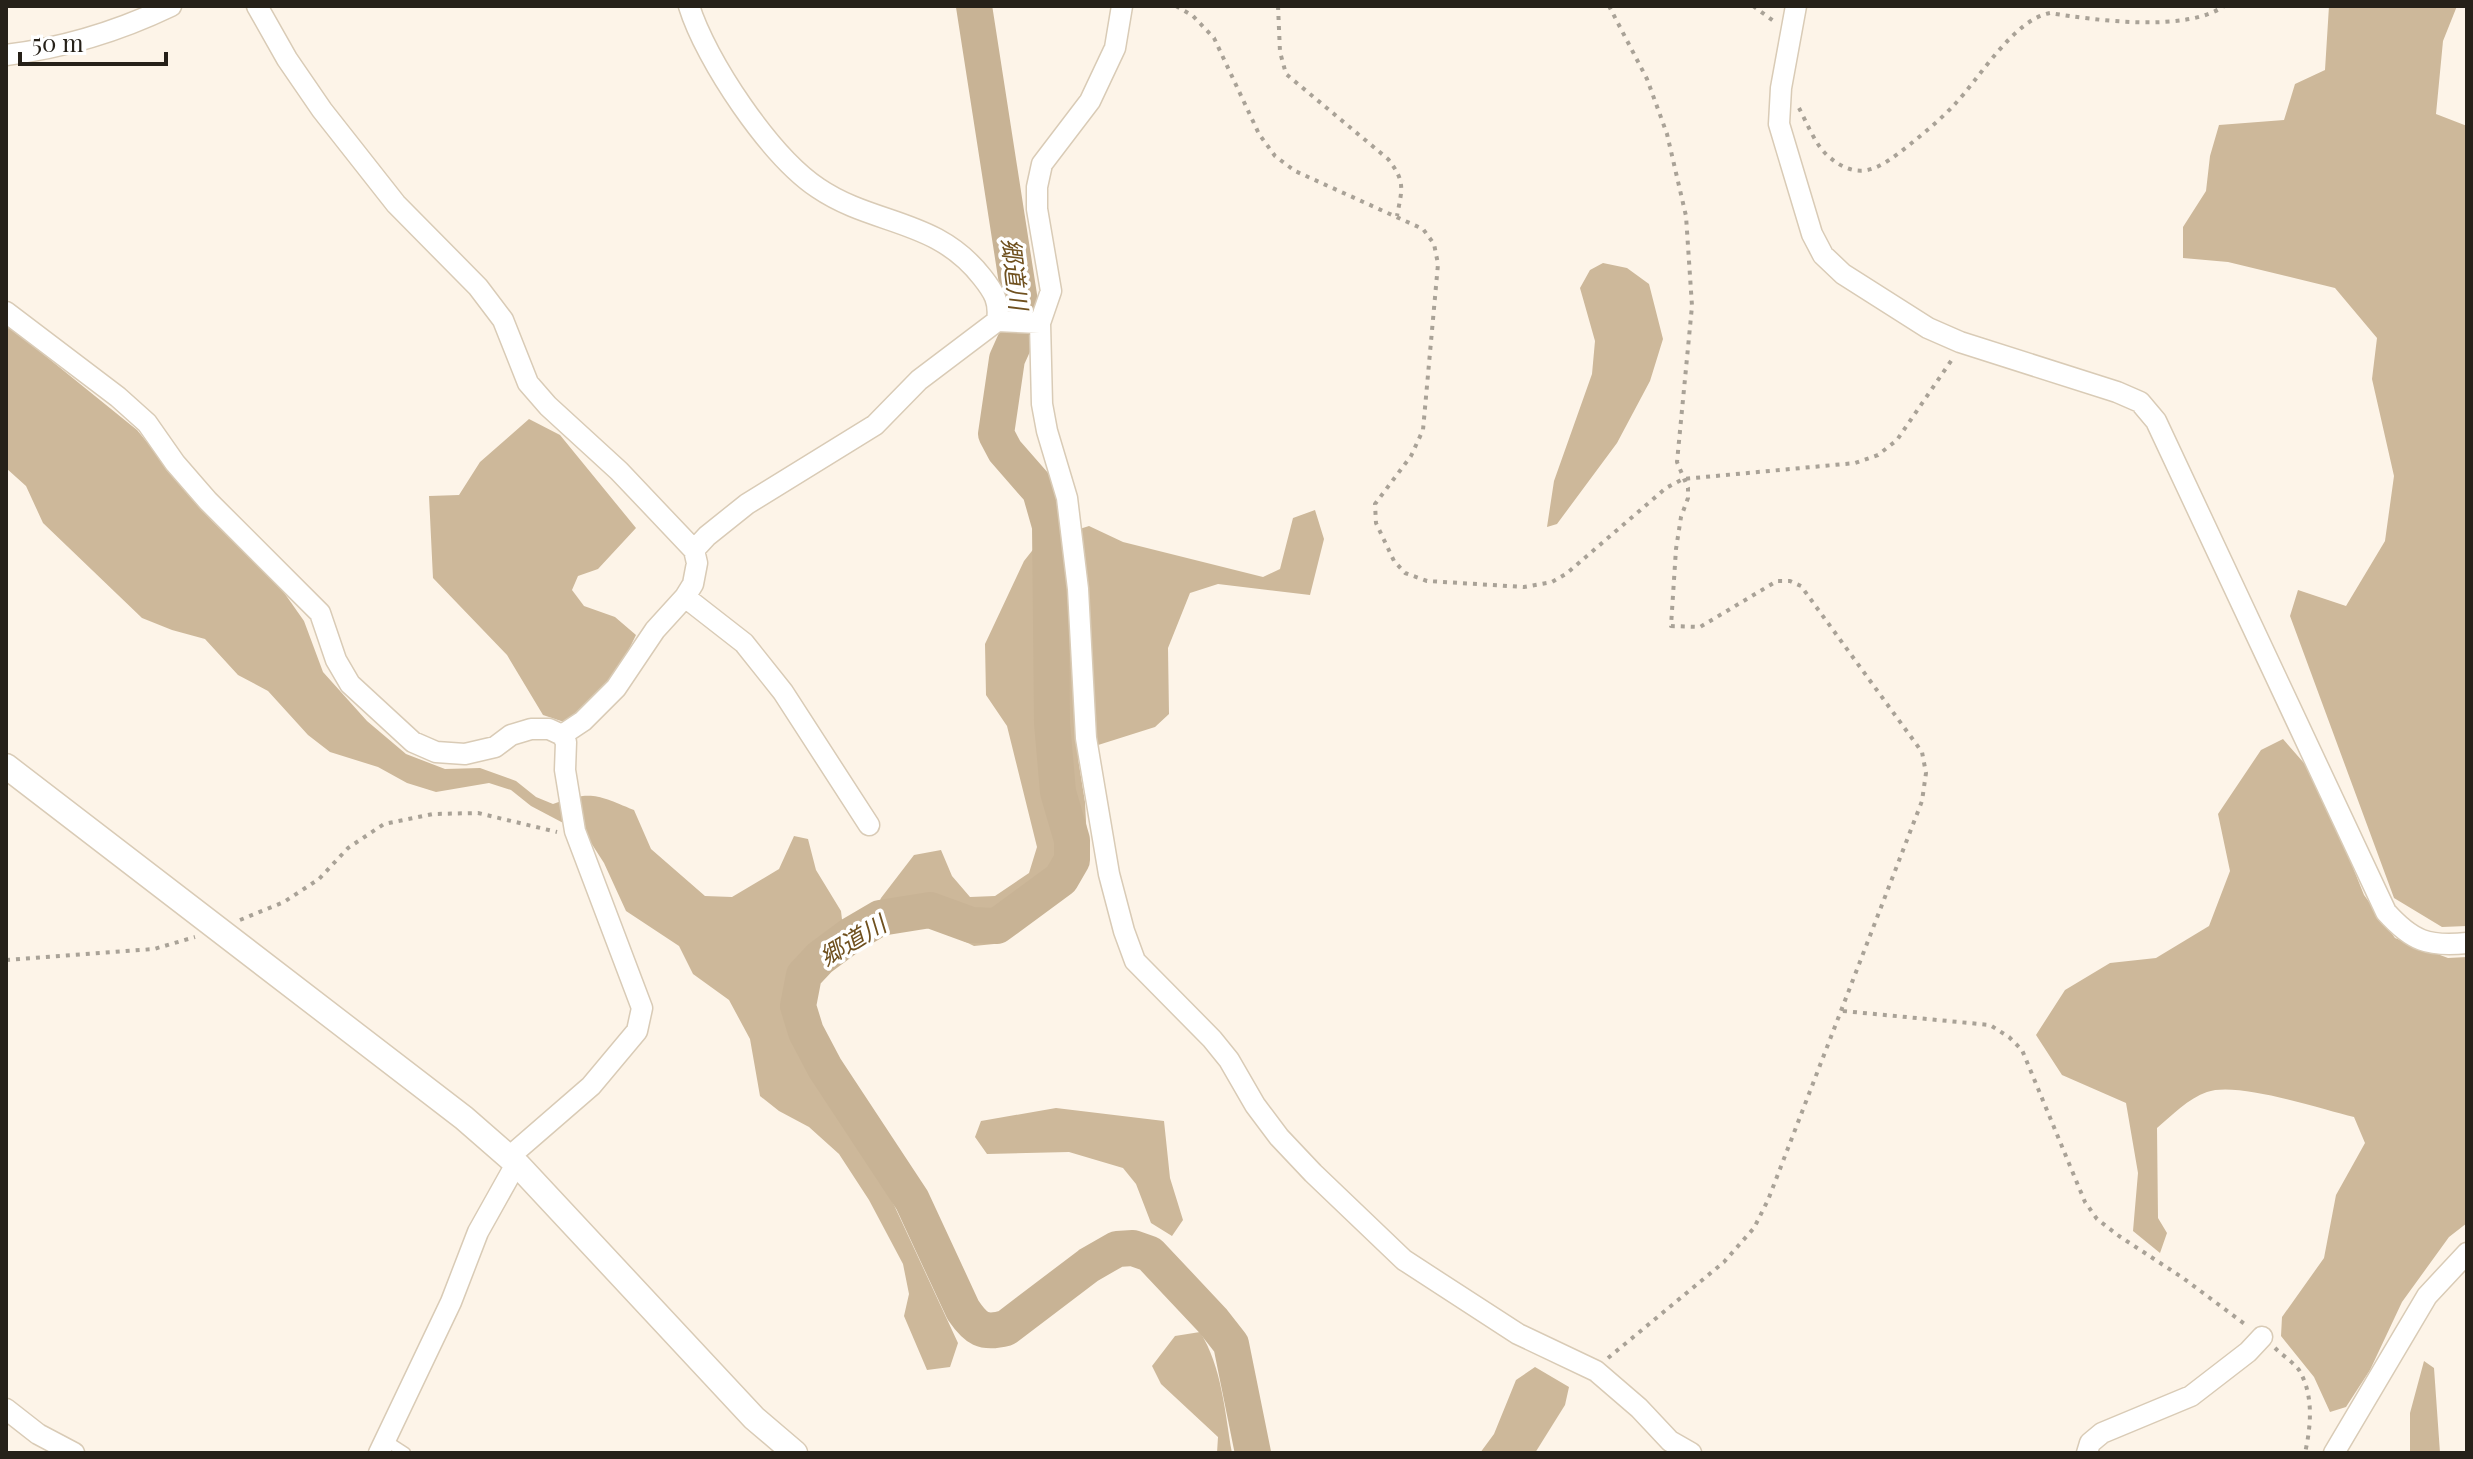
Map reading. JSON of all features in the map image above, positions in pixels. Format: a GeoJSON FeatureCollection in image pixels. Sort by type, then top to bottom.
{"type":"FeatureCollection","features":[{"type":"Feature","properties":{"kind":"street"},"geometry":{"type":"LineString","coordinates":[[6,55],[91,37],[171,6]]}},
{"type":"Feature","properties":{"kind":"street"},"geometry":{"type":"LineString","coordinates":[[257,6],[287,59],[396,204],[478,287],[503,320],[528,383],[548,406],[619,471],[694,550],[697,563],[693,584],[685,597],[655,630],[616,688],[583,721],[562,735]]}},
{"type":"Feature","properties":{"kind":"street"},"geometry":{"type":"LineString","coordinates":[[689,6],[699,33],[736,98],[798,171],[817,188],[836,199],[926,232],[951,245],[974,266],[994,291],[1002,322]]}},
{"type":"Feature","properties":{"kind":"street"},"geometry":{"type":"LineString","coordinates":[[1122,6],[1115,48],[1090,101],[1042,164],[1037,187],[1037,209],[1051,291],[1034,323],[1047,431],[1067,498],[1078,589],[1086,738],[1109,874],[1135,961],[1212,1039],[1279,1137],[1404,1260],[1518,1334],[1596,1371],[1639,1408],[1670,1441],[1691,1453]]}},
{"type":"Feature","properties":{"kind":"street"},"geometry":{"type":"LineString","coordinates":[[1796,6],[1781,88],[1779,124],[1812,234],[1823,255],[1843,274],[1928,328],[1960,342],[2140,402],[2156,421],[2386,912],[2402,930],[2425,943],[2467,943]]}},
{"type":"Feature","properties":{"kind":"street"},"geometry":{"type":"LineString","coordinates":[[6,312],[147,423],[175,463],[208,501],[320,613],[336,660],[350,684],[413,742],[436,752],[465,754],[495,747],[511,735],[531,729],[549,729],[562,735],[566,742],[565,770],[575,831],[642,1008],[637,1031],[591,1086],[514,1161],[511,1173],[478,1232],[451,1302],[382,1446]]}},
{"type":"Feature","properties":{"kind":"street"},"geometry":{"type":"LineString","coordinates":[[694,550],[747,504],[875,425],[919,380],[1002,322],[1034,323]]}},
{"type":"Feature","properties":{"kind":"street"},"geometry":{"type":"LineString","coordinates":[[685,597],[744,643],[783,692],[869,825]]}},
{"type":"Feature","properties":{"kind":"street"},"geometry":{"type":"LineString","coordinates":[[6,766],[464,1118],[514,1161],[754,1418],[795,1453]]}},
{"type":"Feature","properties":{"kind":"street"},"geometry":{"type":"LineString","coordinates":[[2334,1453],[2427,1296],[2467,1253]]}},
{"type":"Feature","properties":{"kind":"street"},"geometry":{"type":"LineString","coordinates":[[2087,1453],[2090,1443],[2102,1433],[2191,1396],[2248,1352],[2262,1337]]}},
{"type":"Feature","properties":{"kind":"street"},"geometry":{"type":"LineString","coordinates":[[6,1409],[38,1434],[74,1453]]}},
{"type":"Feature","properties":{"kind":"lane"},"geometry":{"type":"LineString","coordinates":[[382,1446],[405,1453]]}},
{"type":"Feature","properties":{"kind":"path"},"geometry":{"type":"LineString","coordinates":[[1176,6],[1193,16],[1214,38],[1259,134],[1275,156],[1295,171],[1423,229],[1434,244],[1438,264],[1423,430],[1411,456],[1375,504],[1376,523],[1394,561],[1405,573],[1427,581],[1524,587],[1552,582],[1566,574],[1666,488],[1683,479],[1855,463],[1878,455],[1897,440],[1955,356],[1960,342]]}},
{"type":"Feature","properties":{"kind":"path"},"geometry":{"type":"LineString","coordinates":[[1278,6],[1280,52],[1286,74],[1388,159],[1401,175],[1397,216]]}},
{"type":"Feature","properties":{"kind":"path"},"geometry":{"type":"LineString","coordinates":[[1596,1371],[1614,1351],[1724,1262],[1754,1228],[1843,1011],[1922,801],[1926,773],[1922,752],[1801,586],[1790,581],[1777,581],[1700,627],[1671,626],[1676,549],[1681,517],[1688,498],[1677,462],[1692,306],[1686,216],[1667,134],[1647,79],[1609,6]]}},
{"type":"Feature","properties":{"kind":"path"},"geometry":{"type":"LineString","coordinates":[[1781,88],[1796,103],[1825,153],[1840,165],[1856,171],[1869,171],[1883,166],[1925,132],[1974,83],[2013,34],[2039,15],[2050,13],[2127,22],[2203,16],[2224,6]]}},
{"type":"Feature","properties":{"kind":"path"},"geometry":{"type":"LineString","coordinates":[[6,960],[154,949],[217,929],[284,902],[319,879],[348,848],[384,824],[433,814],[478,813],[566,834],[575,831]]}},
{"type":"Feature","properties":{"kind":"path"},"geometry":{"type":"LineString","coordinates":[[1843,1011],[1990,1025],[2009,1037],[2022,1050],[2076,1180],[2097,1219],[2183,1278],[2262,1337],[2298,1369],[2307,1395],[2311,1426],[2305,1453]]}},
{"type":"Feature","properties":{"kind":"shaded area"},"geometry":{"type":"Polygon","coordinates":[[[2329,6],[2457,6],[2443,41],[2436,114],[2467,126],[2467,926],[2442,927],[2394,898],[2290,616],[2298,590],[2346,606],[2385,541],[2394,476],[2372,379],[2377,338],[2335,288],[2228,262],[2183,258],[2183,227],[2206,191],[2210,156],[2219,125],[2284,120],[2295,84],[2325,70],[2329,6]]]}},
{"type":"Feature","properties":{"kind":"shaded area"},"geometry":{"type":"Polygon","coordinates":[[[1603,263],[1627,268],[1649,284],[1663,339],[1650,381],[1617,443],[1557,524],[1547,527],[1554,481],[1592,374],[1595,341],[1580,288],[1590,270],[1603,263]]]}},
{"type":"Feature","properties":{"kind":"shaded area"},"geometry":{"type":"Polygon","coordinates":[[[6,324],[137,430],[212,521],[278,584],[304,621],[323,672],[367,721],[406,754],[445,769],[480,768],[516,781],[536,797],[553,804],[594,796],[634,810],[651,849],[705,896],[732,897],[779,869],[794,836],[808,839],[816,870],[841,911],[843,928],[796,958],[785,994],[790,1033],[812,1076],[859,1139],[894,1205],[958,1343],[950,1367],[927,1370],[904,1316],[909,1294],[903,1264],[869,1200],[839,1154],[809,1127],[779,1111],[760,1096],[750,1039],[729,1000],[693,974],[679,946],[626,911],[604,863],[586,835],[531,806],[511,790],[489,783],[436,792],[407,783],[378,767],[330,752],[308,735],[268,691],[238,675],[205,639],[142,618],[43,523],[26,486],[6,468],[6,324]]]}},
{"type":"Feature","properties":{"kind":"shaded area"},"geometry":{"type":"Polygon","coordinates":[[[529,419],[560,435],[636,528],[598,569],[578,576],[572,590],[584,606],[615,617],[636,635],[607,694],[570,724],[543,715],[507,655],[433,578],[429,496],[459,495],[480,462],[529,419]]]}},
{"type":"Feature","properties":{"kind":"shaded area"},"geometry":{"type":"Polygon","coordinates":[[[1315,510],[1324,539],[1310,595],[1218,584],[1190,593],[1168,648],[1169,714],[1155,727],[1095,746],[1078,758],[1087,841],[1063,891],[994,944],[974,946],[937,928],[913,923],[895,928],[875,911],[881,898],[914,855],[941,850],[952,876],[970,897],[995,896],[1029,873],[1037,847],[1007,726],[986,695],[985,644],[1024,561],[1039,542],[1089,526],[1123,542],[1263,577],[1280,569],[1293,518],[1315,510]]]}},
{"type":"Feature","properties":{"kind":"shaded area"},"geometry":{"type":"Polygon","coordinates":[[[2283,739],[2317,778],[2364,895],[2395,938],[2448,958],[2467,957],[2467,1223],[2449,1237],[2402,1302],[2370,1370],[2346,1407],[2330,1412],[2314,1377],[2281,1336],[2282,1317],[2324,1258],[2336,1195],[2365,1143],[2354,1117],[2279,1097],[2238,1090],[2207,1092],[2187,1103],[2157,1128],[2158,1218],[2167,1233],[2160,1253],[2133,1231],[2138,1173],[2126,1103],[2062,1075],[2036,1035],[2065,990],[2110,963],[2156,958],[2209,926],[2230,871],[2218,814],[2261,750],[2283,739]]]}},
{"type":"Feature","properties":{"kind":"shaded area"},"geometry":{"type":"Polygon","coordinates":[[[1056,1108],[1164,1121],[1170,1178],[1183,1220],[1172,1236],[1151,1223],[1136,1184],[1123,1168],[1069,1152],[987,1154],[975,1137],[981,1121],[1056,1108]]]}},
{"type":"Feature","properties":{"kind":"shaded area"},"geometry":{"type":"Polygon","coordinates":[[[1200,1332],[1218,1375],[1232,1453],[1217,1453],[1218,1437],[1161,1384],[1152,1366],[1175,1336],[1200,1332]]]}},
{"type":"Feature","properties":{"kind":"shaded area"},"geometry":{"type":"Polygon","coordinates":[[[2424,1361],[2434,1368],[2440,1453],[2410,1453],[2410,1413],[2424,1361]]]}},
{"type":"Feature","properties":{"kind":"shaded area"},"geometry":{"type":"Polygon","coordinates":[[[1535,1367],[1569,1387],[1565,1405],[1535,1453],[1480,1453],[1494,1434],[1516,1380],[1535,1367]]]}},
{"type":"Feature","properties":{"kind":"waterway","name":"郷道川"},"geometry":{"type":"LineString","coordinates":[[974,6],[1020,302],[1020,330],[1007,359],[996,434],[1005,451],[1040,491],[1050,526],[1052,723],[1058,792],[1072,840],[1072,860],[1061,879],[997,926],[971,925],[930,910],[880,918],[820,958],[804,975],[798,1006],[806,1032],[825,1068],[912,1200],[963,1310],[972,1322],[986,1330],[1006,1328],[1089,1265],[1117,1249],[1133,1248],[1150,1254],[1231,1344],[1253,1453]]}}]}
